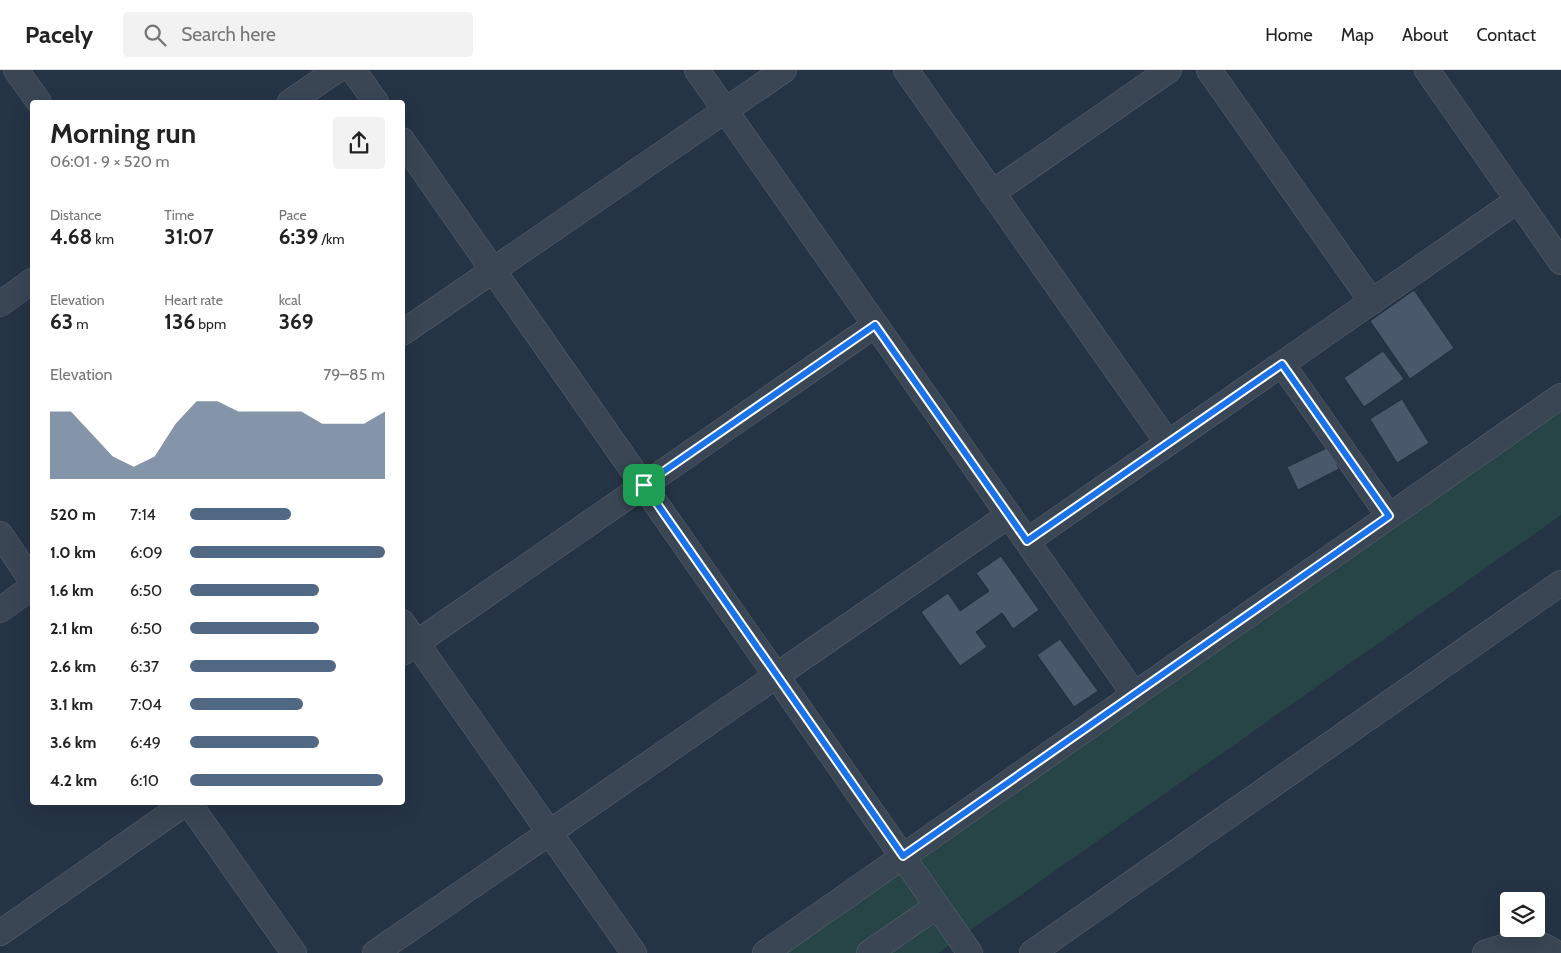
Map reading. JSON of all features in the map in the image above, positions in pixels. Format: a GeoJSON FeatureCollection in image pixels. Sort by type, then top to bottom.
{"type":"FeatureCollection","features":[{"type":"Feature","properties":{"kind":"street"},"geometry":{"type":"LineString","coordinates":[[16,70],[38,100]]}},
{"type":"Feature","properties":{"kind":"street"},"geometry":{"type":"LineString","coordinates":[[293,100],[337,70]]}},
{"type":"Feature","properties":{"kind":"street"},"geometry":{"type":"LineString","coordinates":[[353,70],[375,100]]}},
{"type":"Feature","properties":{"kind":"street"},"geometry":{"type":"LineString","coordinates":[[697,70],[1134,694]]}},
{"type":"Feature","properties":{"kind":"street"},"geometry":{"type":"LineString","coordinates":[[405,331],[784,70]]}},
{"type":"Feature","properties":{"kind":"street"},"geometry":{"type":"LineString","coordinates":[[906,70],[1168,443]]}},
{"type":"Feature","properties":{"kind":"street"},"geometry":{"type":"LineString","coordinates":[[992,193],[1168,70]]}},
{"type":"Feature","properties":{"kind":"street"},"geometry":{"type":"LineString","coordinates":[[1210,70],[1372,302]]}},
{"type":"Feature","properties":{"kind":"street"},"geometry":{"type":"LineString","coordinates":[[1427,70],[1561,262]]}},
{"type":"Feature","properties":{"kind":"street"},"geometry":{"type":"LineString","coordinates":[[405,144],[970,953]]}},
{"type":"Feature","properties":{"kind":"street"},"geometry":{"type":"LineString","coordinates":[[1027,541],[1518,200]]}},
{"type":"Feature","properties":{"kind":"street"},"geometry":{"type":"LineString","coordinates":[[0,304],[30,283]]}},
{"type":"Feature","properties":{"kind":"street"},"geometry":{"type":"LineString","coordinates":[[410,648],[875,325]]}},
{"type":"Feature","properties":{"kind":"street"},"geometry":{"type":"LineString","coordinates":[[1282,364],[1389,516]]}},
{"type":"Feature","properties":{"kind":"street"},"geometry":{"type":"LineString","coordinates":[[764,953],[1561,396]]}},
{"type":"Feature","properties":{"kind":"street"},"geometry":{"type":"LineString","coordinates":[[375,953],[1009,515]]}},
{"type":"Feature","properties":{"kind":"street"},"geometry":{"type":"LineString","coordinates":[[0,534],[30,578]]}},
{"type":"Feature","properties":{"kind":"street"},"geometry":{"type":"LineString","coordinates":[[1032,953],[1561,583]]}},
{"type":"Feature","properties":{"kind":"street"},"geometry":{"type":"LineString","coordinates":[[0,610],[30,589]]}},
{"type":"Feature","properties":{"kind":"street"},"geometry":{"type":"LineString","coordinates":[[405,632],[410,648],[550,832],[634,953]]}},
{"type":"Feature","properties":{"kind":"street"},"geometry":{"type":"LineString","coordinates":[[0,933],[184,805]]}},
{"type":"Feature","properties":{"kind":"street"},"geometry":{"type":"LineString","coordinates":[[190,805],[294,953]]}},
{"type":"Feature","properties":{"kind":"street"},"geometry":{"type":"LineString","coordinates":[[869,953],[937,906]]}},
{"type":"Feature","properties":{"kind":"street"},"geometry":{"type":"LineString","coordinates":[[1485,953],[1518,942],[1550,948],[1555,953]]}},
{"type":"Feature","properties":{"kind":"green space"},"geometry":{"type":"Polygon","coordinates":[[[1561,401],[1561,515],[938,953],[776,953],[1561,401]]]}},
{"type":"Feature","properties":{"kind":"building"},"geometry":{"type":"Polygon","coordinates":[[[1414,290],[1454,348],[1410,379],[1370,321],[1414,290]]]}},
{"type":"Feature","properties":{"kind":"building"},"geometry":{"type":"Polygon","coordinates":[[[1383,351],[1404,379],[1364,407],[1344,378],[1383,351]]]}},
{"type":"Feature","properties":{"kind":"building"},"geometry":{"type":"Polygon","coordinates":[[[1402,399],[1429,443],[1397,463],[1370,419],[1402,399]]]}},
{"type":"Feature","properties":{"kind":"building"},"geometry":{"type":"Polygon","coordinates":[[[1329,447],[1339,469],[1298,490],[1287,467],[1329,447]]]}},
{"type":"Feature","properties":{"kind":"building"},"geometry":{"type":"Polygon","coordinates":[[[1001,556],[1039,610],[1013,629],[1002,613],[976,632],[987,647],[960,666],[921,612],[948,593],[960,611],[989,591],[976,573],[1001,556]]]}},
{"type":"Feature","properties":{"kind":"building"},"geometry":{"type":"Polygon","coordinates":[[[1060,639],[1098,691],[1074,707],[1037,655],[1060,639]]]}},
{"type":"Feature","properties":{"kind":"route"},"geometry":{"type":"LineString","coordinates":[[875,325],[1027,541],[1282,364],[1389,516],[903,856],[644,485],[875,325]]}}]}
